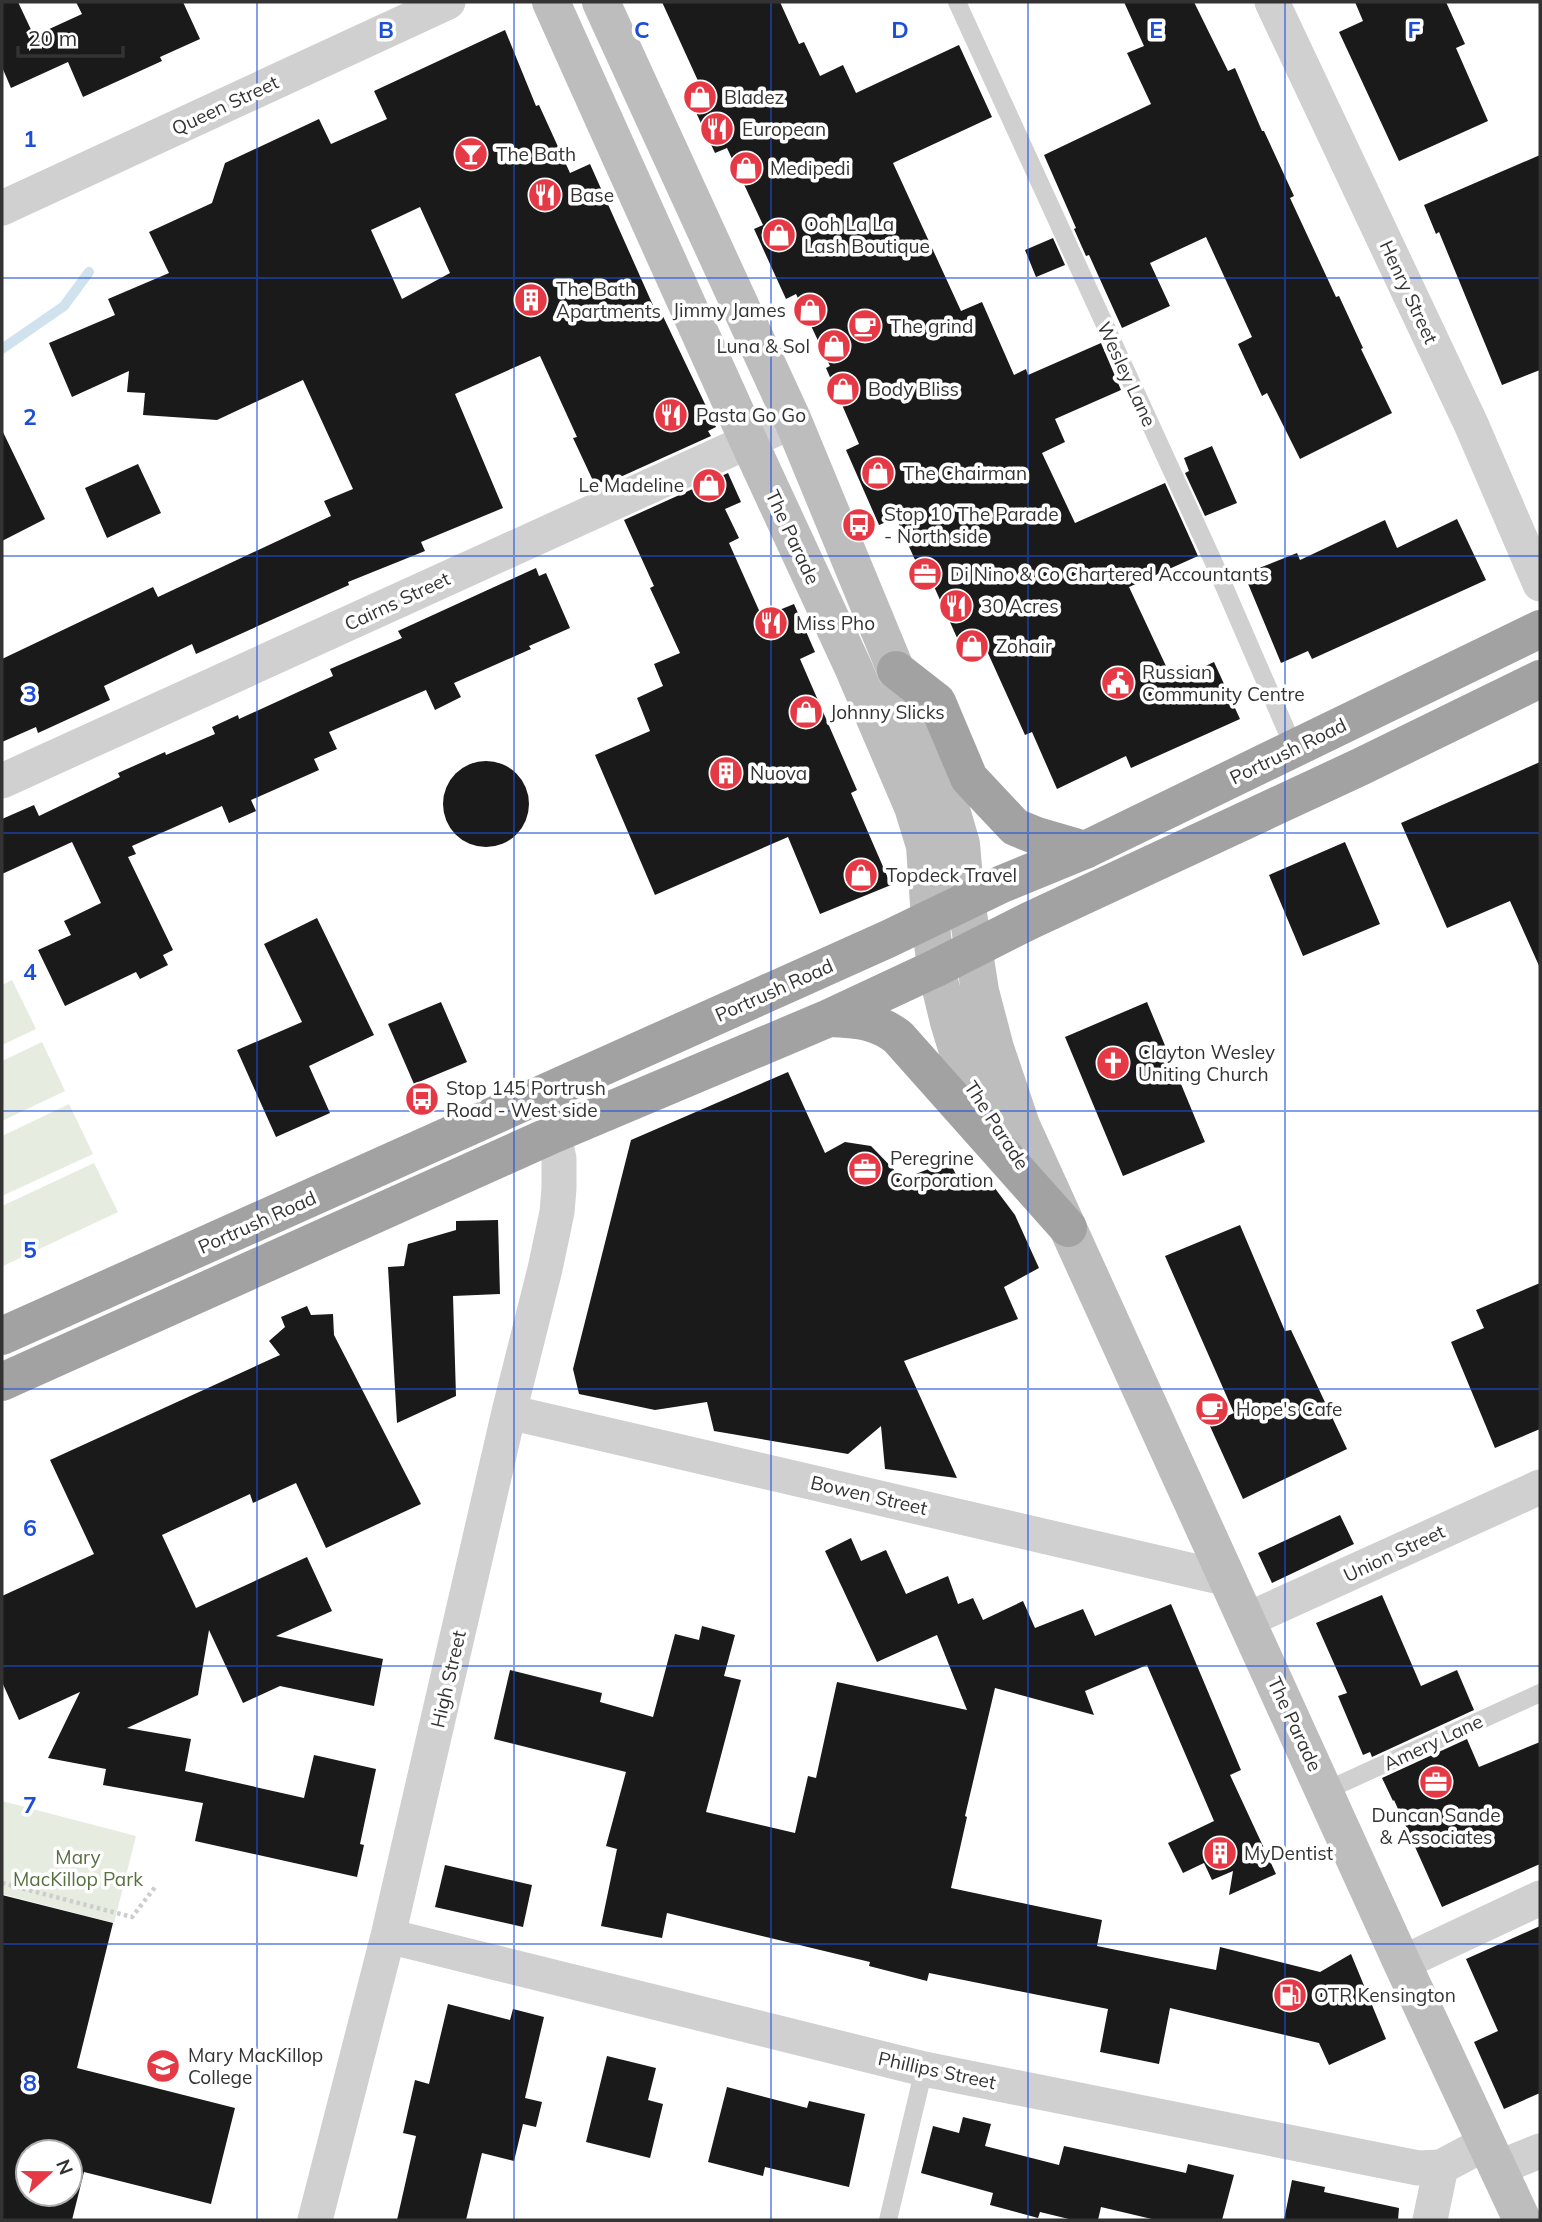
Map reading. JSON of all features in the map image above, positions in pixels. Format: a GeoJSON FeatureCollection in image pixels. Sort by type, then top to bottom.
{"type":"FeatureCollection","features":[{"type":"Feature","properties":{"kind":"highway","name":"Portrush Road"},"geometry":{"type":"LineString","coordinates":[[2,1336],[930,919],[1002,884],[1085,850],[1540,629]]}},
{"type":"Feature","properties":{"kind":"highway"},"geometry":{"type":"LineString","coordinates":[[896,670],[937,702],[969,778],[1015,827],[1085,850]]}},
{"type":"Feature","properties":{"kind":"highway"},"geometry":{"type":"LineString","coordinates":[[2,1382],[554,1134],[829,1018],[1540,679]]}},
{"type":"Feature","properties":{"kind":"highway"},"geometry":{"type":"LineString","coordinates":[[829,1018],[872,1021],[898,1037],[1068,1228]]}},
{"type":"Feature","properties":{"kind":"highway"},"geometry":{"type":"LineString","coordinates":[[536,1097],[554,1134]]}},
{"type":"Feature","properties":{"kind":"main road","name":"The Parade"},"geometry":{"type":"LineString","coordinates":[[551,2],[859,679],[913,807],[925,846],[936,968],[967,1081],[994,1126],[1068,1228]]}},
{"type":"Feature","properties":{"kind":"main road","name":"The Parade"},"geometry":{"type":"LineString","coordinates":[[601,2],[793,421],[945,789],[961,844],[980,991],[995,1048],[1021,1125],[1402,1963],[1522,2220]]}},
{"type":"Feature","properties":{"kind":"main road"},"geometry":{"type":"LineString","coordinates":[[806,564],[845,547]]}},
{"type":"Feature","properties":{"kind":"street","name":"Queen Street"},"geometry":{"type":"LineString","coordinates":[[2,208],[448,2]]}},
{"type":"Feature","properties":{"kind":"street","name":"Henry Street"},"geometry":{"type":"LineString","coordinates":[[1272,2],[1471,424],[1540,584]]}},
{"type":"Feature","properties":{"kind":"street","name":"Cairns Street"},"geometry":{"type":"LineString","coordinates":[[2,781],[793,421]]}},
{"type":"Feature","properties":{"kind":"street","name":"High Street"},"geometry":{"type":"LineString","coordinates":[[315,2220],[388,1936],[557,1212],[559,1168],[554,1134]]}},
{"type":"Feature","properties":{"kind":"street","name":"Bowen Street"},"geometry":{"type":"LineString","coordinates":[[509,1412],[1228,1579]]}},
{"type":"Feature","properties":{"kind":"street","name":"Union Street"},"geometry":{"type":"LineString","coordinates":[[1247,1620],[1540,1487]]}},
{"type":"Feature","properties":{"kind":"street"},"geometry":{"type":"LineString","coordinates":[[1402,1963],[1540,1898]]}},
{"type":"Feature","properties":{"kind":"street","name":"Phillips Street"},"geometry":{"type":"LineString","coordinates":[[388,1936],[924,2069],[1418,2168],[1441,2167]]}},
{"type":"Feature","properties":{"kind":"street"},"geometry":{"type":"LineString","coordinates":[[1430,2220],[1441,2167],[1492,2156],[1540,2151]]}},
{"type":"Feature","properties":{"kind":"lane","name":"Wesley Lane"},"geometry":{"type":"LineString","coordinates":[[957,2],[1214,563],[1294,748]]}},
{"type":"Feature","properties":{"kind":"lane","name":"Amery Lane"},"geometry":{"type":"LineString","coordinates":[[1325,1791],[1540,1693]]}},
{"type":"Feature","properties":{"kind":"lane"},"geometry":{"type":"LineString","coordinates":[[888,2220],[924,2069]]}},
{"type":"Feature","properties":{"kind":"path"},"geometry":{"type":"LineString","coordinates":[[2,1883],[132,1917],[156,1886]]}},
{"type":"Feature","properties":{"kind":"green space"},"geometry":{"type":"Polygon","coordinates":[[[12,980],[36,1029],[2,1045],[2,985],[12,980]]]}},
{"type":"Feature","properties":{"kind":"green space"},"geometry":{"type":"Polygon","coordinates":[[[42,1042],[65,1091],[2,1121],[2,1061],[42,1042]]]}},
{"type":"Feature","properties":{"kind":"green space"},"geometry":{"type":"Polygon","coordinates":[[[69,1104],[93,1154],[2,1196],[2,1136],[69,1104]]]}},
{"type":"Feature","properties":{"kind":"green space"},"geometry":{"type":"Polygon","coordinates":[[[94,1163],[118,1212],[3,1266],[2,1206],[94,1163]]]}},
{"type":"Feature","properties":{"kind":"green space","name":"Mary MacKillop Park"},"geometry":{"type":"Polygon","coordinates":[[[2,1801],[136,1836],[114,1923],[2,1894],[2,1801]]]}},
{"type":"Feature","properties":{"kind":"building"},"geometry":{"type":"Polygon","coordinates":[[[2,2],[18,2],[34,36],[82,14],[76,2],[183,2],[200,39],[160,57],[162,61],[83,97],[68,62],[11,88],[2,67],[2,2]]]}},
{"type":"Feature","properties":{"kind":"building"},"geometry":{"type":"Polygon","coordinates":[[[662,2],[780,2],[799,44],[804,42],[820,76],[843,65],[856,93],[959,45],[992,117],[893,163],[961,311],[982,302],[1014,375],[1026,369],[1028,375],[1101,343],[1121,390],[1055,419],[1065,442],[1042,453],[1075,523],[1165,483],[1198,556],[1129,587],[1173,681],[1214,662],[1240,719],[1131,768],[1126,756],[1057,789],[1032,732],[1025,735],[987,651],[967,660],[932,582],[926,584],[896,518],[879,525],[846,450],[859,444],[826,368],[830,366],[796,294],[786,299],[754,229],[763,225],[727,148],[715,153],[685,89],[699,83],[662,2]]]}},
{"type":"Feature","properties":{"kind":"building"},"geometry":{"type":"Polygon","coordinates":[[[1124,2],[1194,2],[1228,71],[1235,68],[1294,196],[1290,198],[1336,297],[1339,296],[1392,413],[1300,459],[1267,393],[1262,396],[1238,344],[1252,337],[1206,237],[1150,263],[1170,306],[1122,328],[1089,255],[1086,256],[1044,155],[1151,104],[1127,53],[1144,46],[1124,2]]]}},
{"type":"Feature","properties":{"kind":"building"},"geometry":{"type":"Polygon","coordinates":[[[1355,2],[1446,2],[1465,44],[1456,48],[1488,121],[1399,161],[1339,32],[1363,21],[1355,2]]]}},
{"type":"Feature","properties":{"kind":"building"},"geometry":{"type":"Polygon","coordinates":[[[505,30],[536,106],[539,105],[570,173],[590,164],[656,312],[660,310],[716,427],[708,431],[711,436],[607,483],[606,480],[595,485],[573,438],[577,437],[540,356],[455,394],[503,508],[421,542],[425,551],[348,582],[349,585],[196,654],[192,644],[104,686],[110,700],[38,733],[36,727],[2,742],[2,659],[153,587],[158,597],[331,516],[324,501],[353,489],[303,380],[217,420],[143,415],[145,393],[127,392],[129,371],[72,397],[49,343],[115,315],[108,299],[169,273],[149,232],[212,203],[225,163],[319,119],[331,144],[387,119],[374,91],[505,30]],[[420,207],[371,230],[402,299],[450,273],[420,207]]]}},
{"type":"Feature","properties":{"kind":"building"},"geometry":{"type":"Polygon","coordinates":[[[1540,155],[1540,370],[1502,385],[1439,232],[1436,234],[1424,205],[1540,155]]]}},
{"type":"Feature","properties":{"kind":"building"},"geometry":{"type":"Polygon","coordinates":[[[1053,238],[1065,265],[1036,277],[1025,250],[1053,238]]]}},
{"type":"Feature","properties":{"kind":"building"},"geometry":{"type":"Polygon","coordinates":[[[2,430],[45,519],[2,541],[2,430]]]}},
{"type":"Feature","properties":{"kind":"building"},"geometry":{"type":"Polygon","coordinates":[[[1212,446],[1237,503],[1205,516],[1185,473],[1189,471],[1184,458],[1212,446]]]}},
{"type":"Feature","properties":{"kind":"building"},"geometry":{"type":"Polygon","coordinates":[[[138,464],[161,513],[107,538],[85,488],[138,464]]]}},
{"type":"Feature","properties":{"kind":"building"},"geometry":{"type":"Polygon","coordinates":[[[728,473],[741,502],[725,509],[739,538],[729,543],[762,617],[794,604],[815,652],[800,659],[857,790],[851,793],[891,885],[820,914],[788,837],[655,895],[595,755],[650,731],[637,698],[663,686],[654,664],[680,653],[650,588],[654,586],[624,520],[728,473]]]}},
{"type":"Feature","properties":{"kind":"building"},"geometry":{"type":"Polygon","coordinates":[[[1457,519],[1486,580],[1312,659],[1308,651],[1281,663],[1244,574],[1297,553],[1300,560],[1385,520],[1397,548],[1457,519]]]}},
{"type":"Feature","properties":{"kind":"building"},"geometry":{"type":"Polygon","coordinates":[[[536,568],[539,576],[546,573],[570,628],[529,646],[531,649],[454,683],[461,697],[435,710],[426,690],[329,732],[337,749],[314,759],[319,770],[251,800],[256,811],[229,823],[222,806],[132,846],[136,854],[128,857],[173,950],[163,955],[168,965],[140,979],[136,972],[65,1006],[38,950],[71,935],[64,921],[101,903],[72,842],[2,874],[2,819],[34,805],[39,816],[120,777],[118,773],[215,734],[212,727],[238,715],[239,719],[333,676],[330,669],[402,638],[398,631],[536,568]]]}},
{"type":"Feature","properties":{"kind":"building"},"geometry":{"type":"Polygon","coordinates":[[[486,761],[510,768],[522,780],[529,804],[522,828],[510,840],[486,847],[462,840],[450,828],[443,804],[450,780],[462,768],[486,761]]]}},
{"type":"Feature","properties":{"kind":"building"},"geometry":{"type":"Polygon","coordinates":[[[1540,762],[1540,968],[1510,901],[1447,928],[1401,823],[1540,762]]]}},
{"type":"Feature","properties":{"kind":"building"},"geometry":{"type":"Polygon","coordinates":[[[1345,842],[1380,924],[1303,956],[1269,875],[1345,842]]]}},
{"type":"Feature","properties":{"kind":"building"},"geometry":{"type":"Polygon","coordinates":[[[317,918],[374,1035],[309,1066],[330,1113],[276,1137],[237,1050],[302,1022],[264,944],[317,918]]]}},
{"type":"Feature","properties":{"kind":"building"},"geometry":{"type":"Polygon","coordinates":[[[441,1002],[467,1062],[414,1084],[388,1024],[441,1002]]]}},
{"type":"Feature","properties":{"kind":"building"},"geometry":{"type":"Polygon","coordinates":[[[1147,1002],[1205,1142],[1123,1176],[1065,1037],[1147,1002]]]}},
{"type":"Feature","properties":{"kind":"building"},"geometry":{"type":"Polygon","coordinates":[[[788,1072],[825,1153],[845,1142],[871,1146],[903,1179],[949,1161],[962,1186],[985,1175],[1015,1215],[1039,1268],[1004,1287],[1018,1319],[904,1361],[957,1478],[885,1469],[881,1426],[848,1454],[714,1431],[707,1402],[655,1410],[579,1394],[573,1369],[631,1140],[788,1072]]]}},
{"type":"Feature","properties":{"kind":"building"},"geometry":{"type":"Polygon","coordinates":[[[498,1220],[500,1294],[453,1296],[456,1396],[397,1423],[388,1267],[404,1266],[408,1244],[456,1230],[456,1221],[498,1220]]]}},
{"type":"Feature","properties":{"kind":"building"},"geometry":{"type":"Polygon","coordinates":[[[1240,1225],[1285,1331],[1291,1330],[1347,1449],[1243,1499],[1209,1424],[1234,1413],[1165,1256],[1240,1225]]]}},
{"type":"Feature","properties":{"kind":"building"},"geometry":{"type":"Polygon","coordinates":[[[1540,1283],[1540,1429],[1495,1448],[1451,1342],[1484,1328],[1476,1310],[1540,1283]]]}},
{"type":"Feature","properties":{"kind":"building"},"geometry":{"type":"Polygon","coordinates":[[[307,1306],[311,1315],[333,1314],[334,1335],[421,1504],[326,1548],[296,1483],[253,1503],[250,1494],[162,1535],[196,1608],[307,1557],[332,1611],[276,1636],[383,1659],[374,1706],[280,1686],[243,1703],[209,1630],[198,1695],[127,1728],[191,1739],[185,1771],[304,1798],[314,1755],[376,1769],[360,1844],[364,1845],[357,1877],[195,1841],[203,1803],[103,1785],[106,1769],[48,1758],[80,1692],[19,1720],[2,1682],[2,1596],[94,1554],[50,1460],[280,1355],[269,1341],[285,1327],[281,1317],[307,1306]]]}},
{"type":"Feature","properties":{"kind":"building"},"geometry":{"type":"Polygon","coordinates":[[[1340,1515],[1354,1544],[1272,1583],[1258,1553],[1340,1515]]]}},
{"type":"Feature","properties":{"kind":"building"},"geometry":{"type":"Polygon","coordinates":[[[851,1538],[861,1561],[886,1550],[906,1594],[948,1576],[958,1604],[973,1598],[983,1620],[1023,1601],[1035,1628],[1083,1609],[1095,1636],[1171,1604],[1241,1770],[1230,1775],[1276,1874],[1229,1895],[1233,1871],[1212,1880],[1204,1863],[1183,1873],[1168,1843],[1214,1821],[1147,1665],[1085,1691],[1094,1715],[995,1688],[951,1888],[1102,1920],[1097,1946],[1216,1970],[1220,1947],[1320,1972],[1351,1954],[1386,2039],[1329,2065],[1319,2043],[1170,2008],[1159,2064],[1100,2052],[1108,2009],[929,1973],[927,1981],[869,1966],[870,1962],[667,1913],[662,1938],[601,1926],[617,1849],[606,1846],[626,1772],[494,1739],[510,1670],[602,1693],[600,1702],[653,1717],[675,1634],[699,1640],[702,1626],[735,1635],[724,1676],[741,1680],[706,1812],[795,1833],[808,1776],[816,1778],[837,1682],[967,1710],[937,1635],[877,1662],[825,1551],[851,1538]]]}},
{"type":"Feature","properties":{"kind":"building"},"geometry":{"type":"Polygon","coordinates":[[[1382,1595],[1421,1686],[1457,1670],[1474,1710],[1372,1757],[1370,1752],[1363,1755],[1338,1696],[1347,1693],[1316,1623],[1382,1595]]]}},
{"type":"Feature","properties":{"kind":"building"},"geometry":{"type":"Polygon","coordinates":[[[1467,1739],[1479,1767],[1540,1742],[1540,1864],[1442,1907],[1382,1778],[1467,1739]]]}},
{"type":"Feature","properties":{"kind":"building"},"geometry":{"type":"Polygon","coordinates":[[[445,1865],[532,1885],[523,1927],[435,1907],[445,1865]]]}},
{"type":"Feature","properties":{"kind":"building"},"geometry":{"type":"Polygon","coordinates":[[[2,1895],[113,1923],[77,2068],[235,2108],[211,2204],[84,2172],[84,2138],[14,2138],[14,2208],[75,2208],[72,2220],[2,2220],[2,1895]]]}},
{"type":"Feature","properties":{"kind":"building"},"geometry":{"type":"Polygon","coordinates":[[[1540,1926],[1540,2093],[1504,2109],[1474,2042],[1498,2031],[1466,1959],[1540,1926]]]}},
{"type":"Feature","properties":{"kind":"building"},"geometry":{"type":"Polygon","coordinates":[[[448,2004],[510,2020],[513,2009],[544,2017],[525,2098],[542,2102],[536,2127],[523,2124],[514,2161],[482,2153],[466,2220],[397,2220],[416,2136],[403,2133],[415,2080],[429,2084],[448,2004]]]}},
{"type":"Feature","properties":{"kind":"building"},"geometry":{"type":"Polygon","coordinates":[[[607,2056],[656,2068],[648,2100],[663,2104],[650,2158],[586,2142],[607,2056]]]}},
{"type":"Feature","properties":{"kind":"building"},"geometry":{"type":"Polygon","coordinates":[[[727,2087],[807,2108],[809,2101],[865,2114],[849,2187],[765,2167],[763,2176],[708,2162],[727,2087]]]}},
{"type":"Feature","properties":{"kind":"building"},"geometry":{"type":"Polygon","coordinates":[[[963,2117],[991,2124],[985,2146],[1059,2165],[1064,2146],[1186,2173],[1188,2164],[1234,2175],[1222,2220],[1156,2220],[1101,2207],[1098,2220],[1073,2220],[1040,2212],[1038,2218],[990,2205],[993,2193],[921,2173],[933,2126],[959,2133],[963,2117]]]}},
{"type":"Feature","properties":{"kind":"building"},"geometry":{"type":"Polygon","coordinates":[[[1292,2180],[1325,2187],[1324,2192],[1399,2208],[1398,2220],[1284,2220],[1292,2180]]]}},
{"type":"Feature","properties":{"kind":"waterway"},"geometry":{"type":"LineString","coordinates":[[2,349],[64,306],[89,272]]}},
{"type":"Feature","properties":{"kind":"place","name":"Bladez"},"geometry":{"type":"Point","coordinates":[700,97]}},
{"type":"Feature","properties":{"kind":"place","name":"European"},"geometry":{"type":"Point","coordinates":[717,129]}},
{"type":"Feature","properties":{"kind":"place","name":"The Bath"},"geometry":{"type":"Point","coordinates":[471,154]}},
{"type":"Feature","properties":{"kind":"place","name":"Medipedi"},"geometry":{"type":"Point","coordinates":[746,168]}},
{"type":"Feature","properties":{"kind":"place","name":"Base"},"geometry":{"type":"Point","coordinates":[545,195]}},
{"type":"Feature","properties":{"kind":"place","name":"Ooh La La Lash Boutique"},"geometry":{"type":"Point","coordinates":[779,235]}},
{"type":"Feature","properties":{"kind":"place","name":"The Bath Apartments"},"geometry":{"type":"Point","coordinates":[531,300]}},
{"type":"Feature","properties":{"kind":"place","name":"Jimmy James"},"geometry":{"type":"Point","coordinates":[810,310]}},
{"type":"Feature","properties":{"kind":"place","name":"The grind"},"geometry":{"type":"Point","coordinates":[865,326]}},
{"type":"Feature","properties":{"kind":"place","name":"Luna & Sol"},"geometry":{"type":"Point","coordinates":[834,346]}},
{"type":"Feature","properties":{"kind":"place","name":"Body Bliss"},"geometry":{"type":"Point","coordinates":[843,389]}},
{"type":"Feature","properties":{"kind":"place","name":"Pasta Go Go"},"geometry":{"type":"Point","coordinates":[671,415]}},
{"type":"Feature","properties":{"kind":"place","name":"The Chairman"},"geometry":{"type":"Point","coordinates":[878,473]}},
{"type":"Feature","properties":{"kind":"place","name":"Le Madeline"},"geometry":{"type":"Point","coordinates":[709,485]}},
{"type":"Feature","properties":{"kind":"place","name":"Stop 10 The Parade - North side"},"geometry":{"type":"Point","coordinates":[859,525]}},
{"type":"Feature","properties":{"kind":"place","name":"Di Nino & Co Chartered Accountants"},"geometry":{"type":"Point","coordinates":[925,574]}},
{"type":"Feature","properties":{"kind":"place","name":"30 Acres"},"geometry":{"type":"Point","coordinates":[956,606]}},
{"type":"Feature","properties":{"kind":"place","name":"Miss Pho"},"geometry":{"type":"Point","coordinates":[771,623]}},
{"type":"Feature","properties":{"kind":"place","name":"Zohair"},"geometry":{"type":"Point","coordinates":[972,646]}},
{"type":"Feature","properties":{"kind":"place","name":"Russian Community Centre"},"geometry":{"type":"Point","coordinates":[1118,683]}},
{"type":"Feature","properties":{"kind":"place","name":"Johnny Slicks"},"geometry":{"type":"Point","coordinates":[806,712]}},
{"type":"Feature","properties":{"kind":"place","name":"Nuova"},"geometry":{"type":"Point","coordinates":[726,773]}},
{"type":"Feature","properties":{"kind":"place","name":"Topdeck Travel"},"geometry":{"type":"Point","coordinates":[861,875]}},
{"type":"Feature","properties":{"kind":"place","name":"Clayton Wesley Uniting Church"},"geometry":{"type":"Point","coordinates":[1113,1063]}},
{"type":"Feature","properties":{"kind":"place","name":"Stop 145 Portrush Road - West side"},"geometry":{"type":"Point","coordinates":[422,1099]}},
{"type":"Feature","properties":{"kind":"place","name":"Peregrine Corporation"},"geometry":{"type":"Point","coordinates":[865,1169]}},
{"type":"Feature","properties":{"kind":"place","name":"Hope's Cafe"},"geometry":{"type":"Point","coordinates":[1212,1409]}},
{"type":"Feature","properties":{"kind":"place","name":"Duncan Sande & Associates"},"geometry":{"type":"Point","coordinates":[1436,1782]}},
{"type":"Feature","properties":{"kind":"place","name":"MyDentist"},"geometry":{"type":"Point","coordinates":[1220,1853]}},
{"type":"Feature","properties":{"kind":"place","name":"OTR Kensington"},"geometry":{"type":"Point","coordinates":[1290,1995]}},
{"type":"Feature","properties":{"kind":"place","name":"Mary MacKillop College"},"geometry":{"type":"Point","coordinates":[163,2066]}}]}
